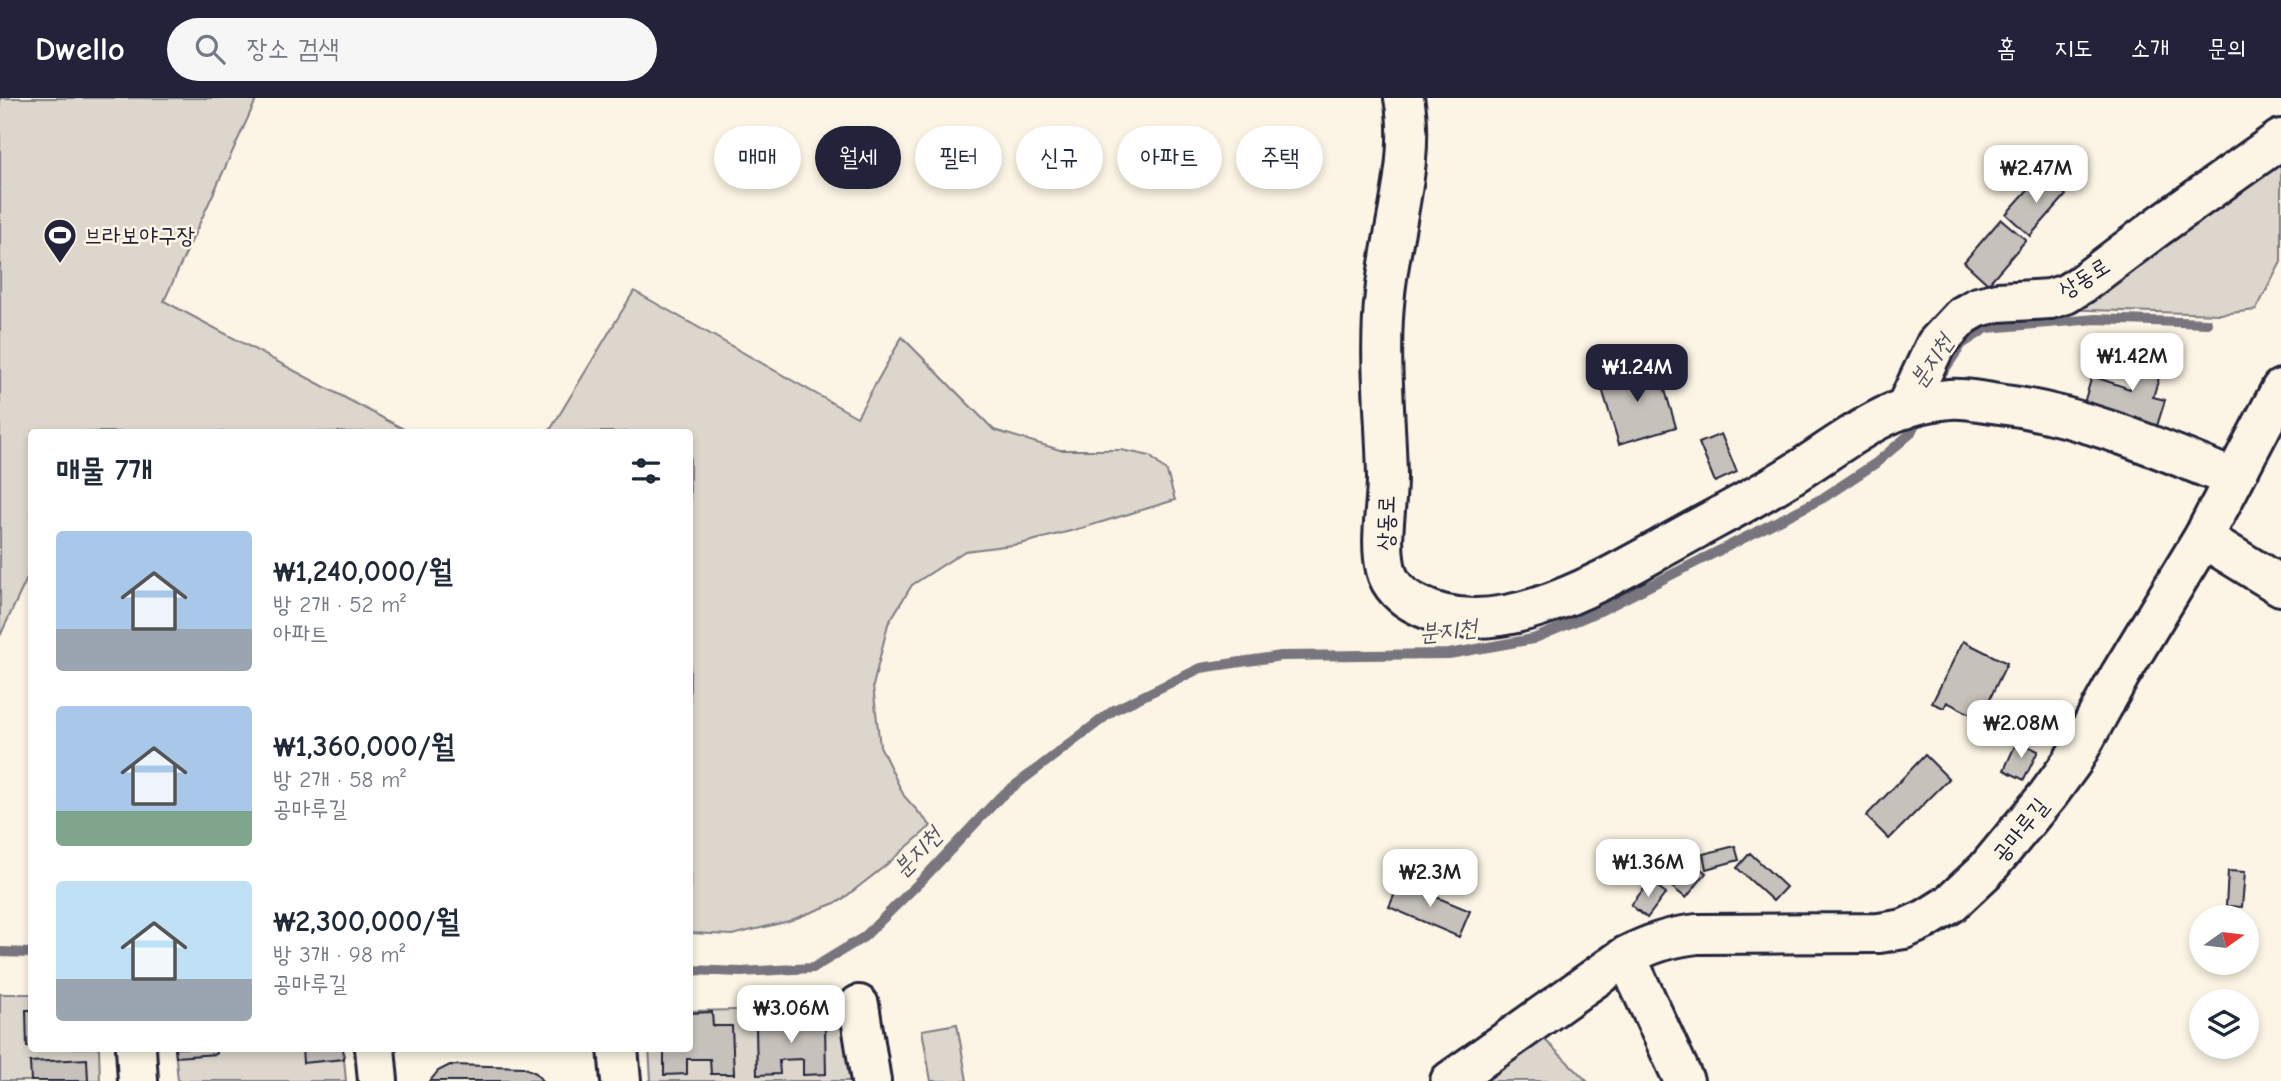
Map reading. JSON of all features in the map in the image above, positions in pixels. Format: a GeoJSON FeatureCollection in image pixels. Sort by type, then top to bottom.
{"type":"FeatureCollection","features":[{"type":"Feature","properties":{"kind":"street","name":"상동로"},"geometry":{"type":"LineString","coordinates":[[1404,98],[1408,125],[1385,294],[1382,349],[1387,480],[1383,550],[1386,573],[1396,590],[1427,610],[1447,615],[1506,615],[1580,592],[1757,496],[1875,422],[1908,408],[1951,399],[2017,406],[2054,414],[2164,451],[2234,480]]}},
{"type":"Feature","properties":{"kind":"street","name":"상동로"},"geometry":{"type":"LineString","coordinates":[[1908,408],[1936,344],[1962,316],[1978,307],[1998,302],[2050,299],[2066,294],[2281,139]]}},
{"type":"Feature","properties":{"kind":"street"},"geometry":{"type":"LineString","coordinates":[[2277,405],[2203,538],[2281,586]]}},
{"type":"Feature","properties":{"kind":"street","name":"공마루길"},"geometry":{"type":"LineString","coordinates":[[1450,1081],[1626,956],[1651,943],[1675,936],[1697,934],[1879,933],[1903,929],[1950,904],[1986,870],[2072,762],[2120,675],[2203,538]]}},
{"type":"Feature","properties":{"kind":"street"},"geometry":{"type":"LineString","coordinates":[[1626,956],[1684,1081]]}},
{"type":"Feature","properties":{"kind":"street"},"geometry":{"type":"LineString","coordinates":[[859,1005],[872,1081]]}},
{"type":"Feature","properties":{"kind":"street"},"geometry":{"type":"LineString","coordinates":[[136,1052],[138,1081]]}},
{"type":"Feature","properties":{"kind":"street"},"geometry":{"type":"LineString","coordinates":[[375,1052],[378,1081]]}},
{"type":"Feature","properties":{"kind":"street"},"geometry":{"type":"LineString","coordinates":[[618,1052],[621,1081]]}},
{"type":"Feature","properties":{"kind":"shaded area"},"geometry":{"type":"Polygon","coordinates":[[[0,98],[257,98],[164,301],[403,429],[28,429],[28,576],[0,636],[0,98]]]}},
{"type":"Feature","properties":{"kind":"shaded area"},"geometry":{"type":"Polygon","coordinates":[[[2281,147],[2281,262],[2256,310],[2221,314],[2059,309],[2281,147]]]}},
{"type":"Feature","properties":{"kind":"shaded area"},"geometry":{"type":"Polygon","coordinates":[[[634,291],[857,417],[902,337],[994,430],[1060,450],[1121,450],[1150,456],[1167,472],[1175,500],[1020,544],[965,551],[912,585],[888,624],[873,686],[880,746],[904,796],[931,826],[840,901],[789,921],[732,935],[693,933],[693,429],[551,429],[634,291]]]}},
{"type":"Feature","properties":{"kind":"shaded area"},"geometry":{"type":"Polygon","coordinates":[[[0,994],[28,994],[28,1052],[99,1052],[100,1081],[0,1081],[0,994]]]}},
{"type":"Feature","properties":{"kind":"shaded area"},"geometry":{"type":"Polygon","coordinates":[[[829,1008],[837,1014],[846,1030],[850,1051],[850,1081],[648,1081],[651,1080],[649,1052],[693,1052],[693,1011],[829,1008]]]}},
{"type":"Feature","properties":{"kind":"shaded area"},"geometry":{"type":"Polygon","coordinates":[[[957,1024],[967,1081],[931,1081],[922,1030],[957,1024]]]}},
{"type":"Feature","properties":{"kind":"shaded area"},"geometry":{"type":"Polygon","coordinates":[[[1542,1037],[1587,1081],[1478,1081],[1542,1037]]]}},
{"type":"Feature","properties":{"kind":"shaded area"},"geometry":{"type":"Polygon","coordinates":[[[175,1052],[343,1052],[346,1081],[178,1081],[175,1052]]]}},
{"type":"Feature","properties":{"kind":"building"},"geometry":{"type":"Polygon","coordinates":[[[2042,174],[2066,195],[2030,236],[2006,214],[2042,174]]]}},
{"type":"Feature","properties":{"kind":"building"},"geometry":{"type":"Polygon","coordinates":[[[2001,219],[2026,240],[1988,284],[1964,262],[2001,219]]]}},
{"type":"Feature","properties":{"kind":"building"},"geometry":{"type":"Polygon","coordinates":[[[2142,351],[2165,359],[2153,397],[2165,400],[2157,426],[2084,403],[2092,376],[2130,389],[2142,351]]]}},
{"type":"Feature","properties":{"kind":"building"},"geometry":{"type":"Polygon","coordinates":[[[1647,364],[1652,383],[1662,380],[1676,427],[1619,444],[1599,379],[1647,364]]]}},
{"type":"Feature","properties":{"kind":"building"},"geometry":{"type":"Polygon","coordinates":[[[1721,434],[1737,472],[1715,482],[1699,443],[1721,434]]]}},
{"type":"Feature","properties":{"kind":"building"},"geometry":{"type":"Polygon","coordinates":[[[1963,641],[2007,663],[1980,719],[1947,702],[1944,708],[1932,703],[1963,641]]]}},
{"type":"Feature","properties":{"kind":"building"},"geometry":{"type":"Polygon","coordinates":[[[2017,741],[2038,751],[2024,780],[2004,770],[2017,741]]]}},
{"type":"Feature","properties":{"kind":"building"},"geometry":{"type":"Polygon","coordinates":[[[1925,755],[1949,779],[1889,839],[1866,816],[1925,755]]]}},
{"type":"Feature","properties":{"kind":"building"},"geometry":{"type":"Polygon","coordinates":[[[1735,846],[1739,860],[1706,869],[1703,854],[1735,846]]]}},
{"type":"Feature","properties":{"kind":"building"},"geometry":{"type":"Polygon","coordinates":[[[1750,853],[1786,887],[1773,901],[1737,868],[1750,853]]]}},
{"type":"Feature","properties":{"kind":"building"},"geometry":{"type":"Polygon","coordinates":[[[1692,862],[1706,873],[1686,898],[1672,887],[1692,862]]]}},
{"type":"Feature","properties":{"kind":"building"},"geometry":{"type":"Polygon","coordinates":[[[2228,871],[2245,872],[2242,905],[2226,905],[2228,871]]]}},
{"type":"Feature","properties":{"kind":"building"},"geometry":{"type":"Polygon","coordinates":[[[1650,881],[1666,893],[1647,918],[1631,905],[1650,881]]]}},
{"type":"Feature","properties":{"kind":"building"},"geometry":{"type":"Polygon","coordinates":[[[1400,882],[1470,911],[1459,937],[1389,907],[1400,882]]]}},
{"type":"Feature","properties":{"kind":"building"},"geometry":{"type":"Polygon","coordinates":[[[26,1010],[28,1010],[28,1047],[26,1010]]]}},
{"type":"Feature","properties":{"kind":"building"},"geometry":{"type":"Polygon","coordinates":[[[712,1012],[713,1026],[732,1026],[734,1074],[711,1074],[710,1059],[687,1059],[687,1074],[664,1075],[664,1052],[693,1052],[693,1013],[712,1012]]]}},
{"type":"Feature","properties":{"kind":"building"},"geometry":{"type":"Polygon","coordinates":[[[805,1012],[805,1026],[825,1026],[826,1074],[803,1075],[803,1059],[779,1060],[780,1074],[757,1075],[756,1027],[776,1027],[776,1013],[805,1012]]]}},
{"type":"Feature","properties":{"kind":"building"},"geometry":{"type":"Polygon","coordinates":[[[175,1052],[216,1052],[216,1054],[176,1057],[175,1052]]]}},
{"type":"Feature","properties":{"kind":"building"},"geometry":{"type":"Polygon","coordinates":[[[302,1052],[343,1052],[344,1059],[303,1063],[302,1052]]]}},
{"type":"Feature","properties":{"kind":"building"},"geometry":{"type":"Polygon","coordinates":[[[87,1059],[88,1081],[31,1081],[30,1062],[87,1059]]]}},
{"type":"Feature","properties":{"kind":"building"},"geometry":{"type":"Polygon","coordinates":[[[450,1065],[523,1067],[536,1073],[542,1081],[430,1081],[438,1071],[450,1065]]]}},
{"type":"Feature","properties":{"kind":"waterway","name":"분지천"},"geometry":{"type":"LineString","coordinates":[[1941,375],[1962,344],[1987,328],[2096,319],[2207,323]]}},
{"type":"Feature","properties":{"kind":"waterway","name":"분지천"},"geometry":{"type":"LineString","coordinates":[[693,970],[741,972],[813,968],[864,937],[1000,797],[1114,710],[1201,668],[1281,656],[1449,654],[1533,639],[1600,611],[1823,498],[1876,463],[1910,434],[1920,414]]}},
{"type":"Feature","properties":{"kind":"waterway","name":"분지천"},"geometry":{"type":"LineString","coordinates":[[0,952],[28,953]]}},
{"type":"Feature","properties":{"kind":"place","name":"브라보야구장"},"geometry":{"type":"Point","coordinates":[60,265]}}]}
